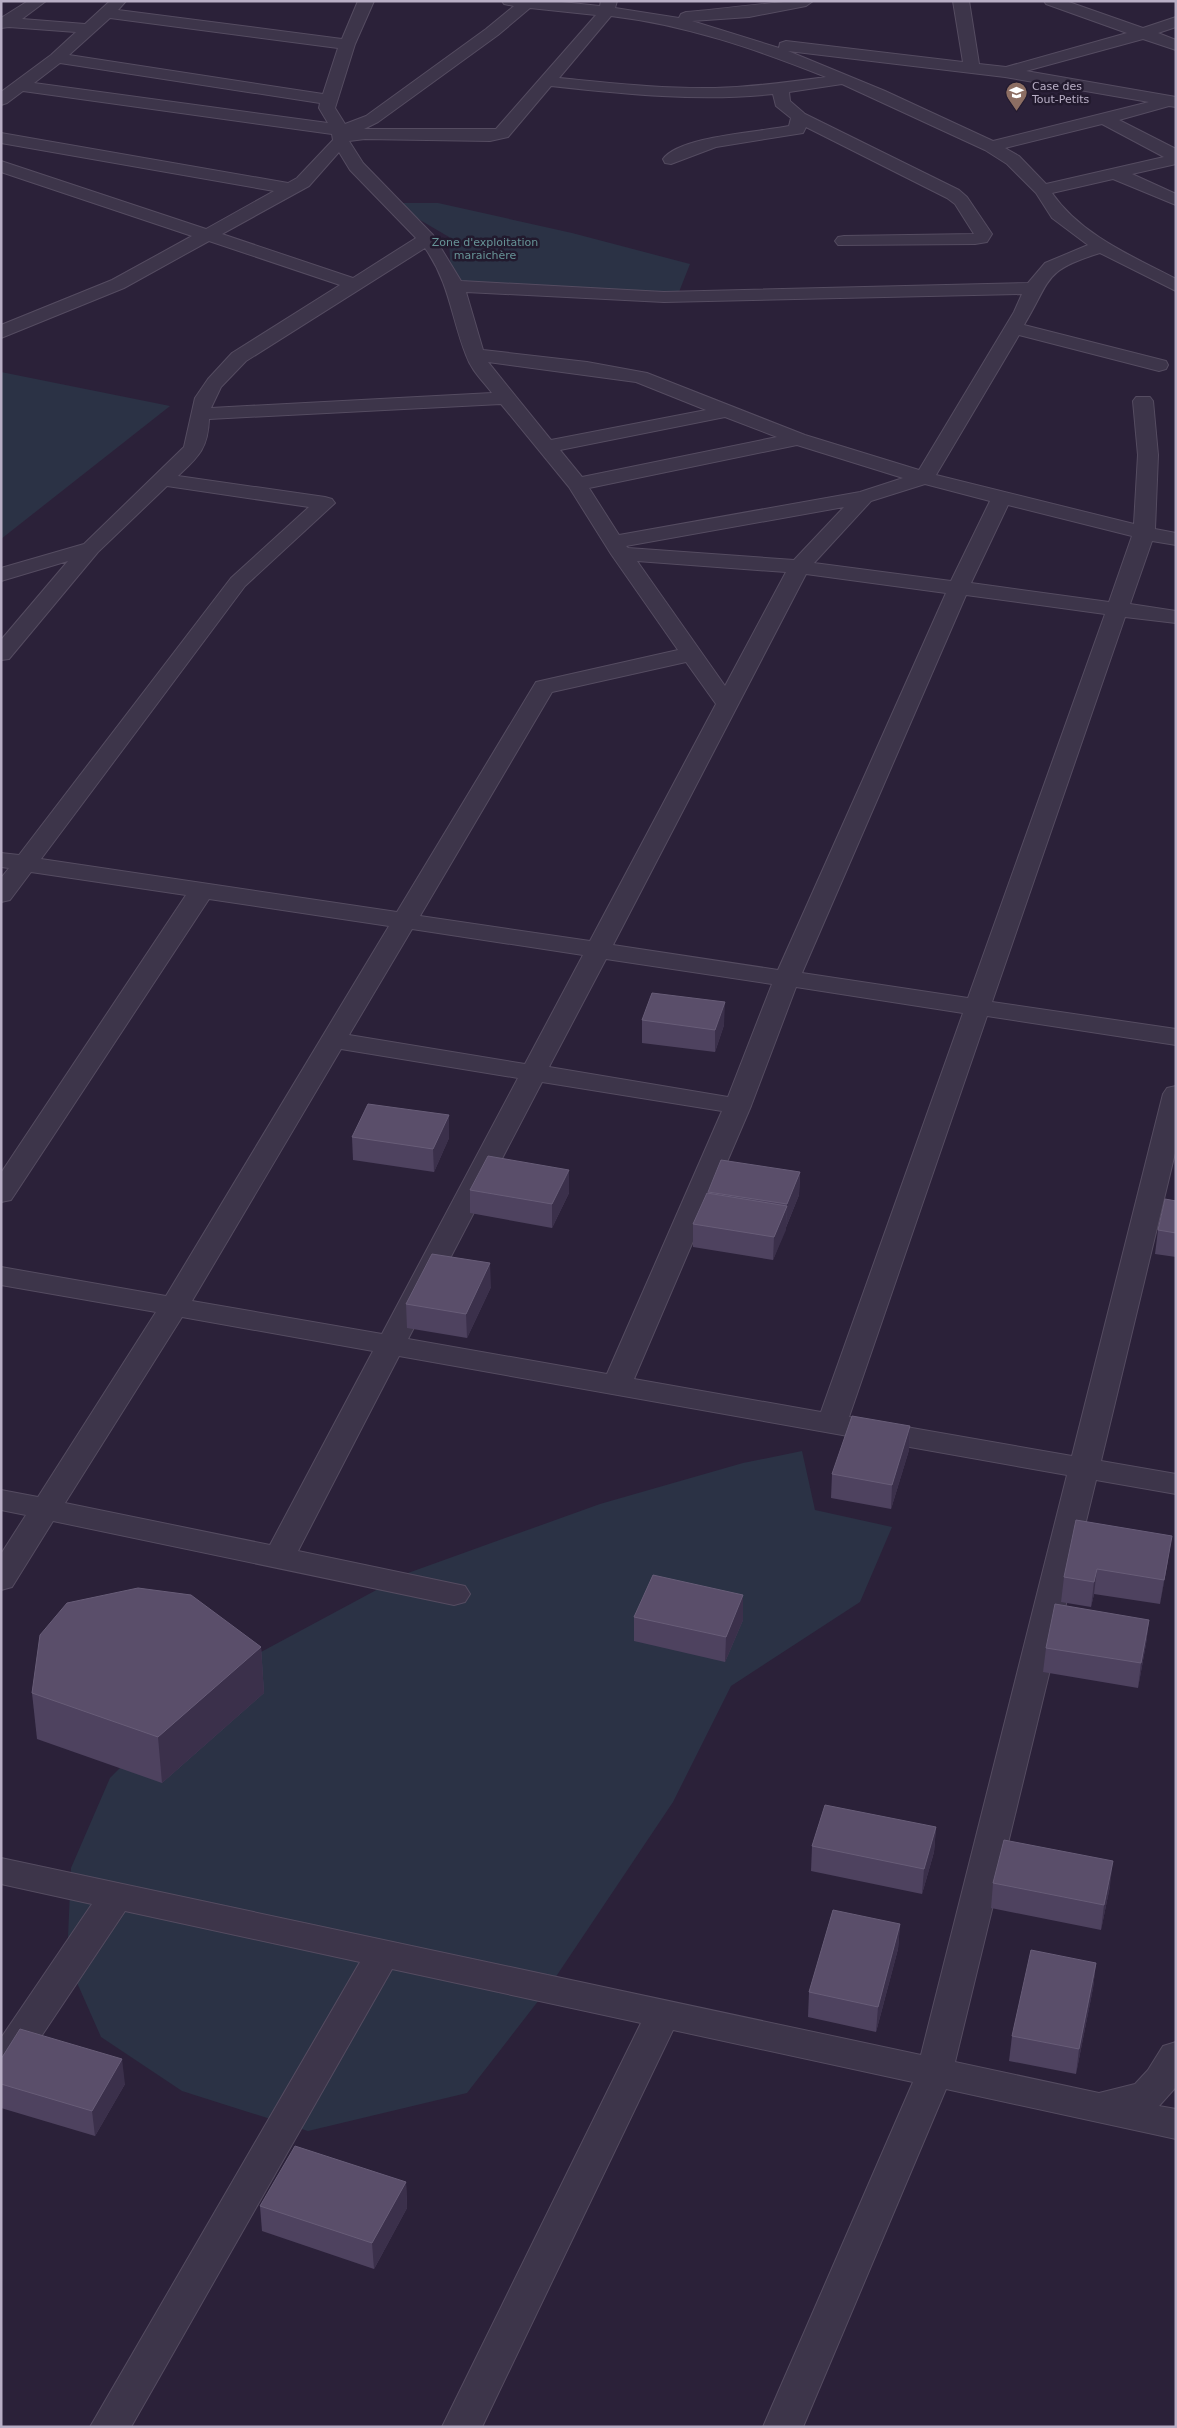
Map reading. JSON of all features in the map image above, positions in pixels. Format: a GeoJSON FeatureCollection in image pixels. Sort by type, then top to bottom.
{"type":"FeatureCollection","features":[{"type":"Feature","properties":{"kind":"street"},"geometry":{"type":"LineString","coordinates":[[4,23],[39,1]]}},
{"type":"Feature","properties":{"kind":"street"},"geometry":{"type":"LineString","coordinates":[[366,1],[347,44],[329,100],[328,108],[340,135],[356,166],[409,223],[427,239],[439,256],[455,286],[475,355],[481,366],[577,484],[617,548],[727,704]]}},
{"type":"Feature","properties":{"kind":"street"},"geometry":{"type":"LineString","coordinates":[[509,1],[526,4],[607,7],[660,19],[744,41],[844,78],[991,146],[1013,160],[1042,190],[1058,214],[1101,247],[1176,286]]}},
{"type":"Feature","properties":{"kind":"street"},"geometry":{"type":"LineString","coordinates":[[660,19],[743,13],[806,1]]}},
{"type":"Feature","properties":{"kind":"street"},"geometry":{"type":"LineString","coordinates":[[961,1],[972,67]]}},
{"type":"Feature","properties":{"kind":"street"},"geometry":{"type":"LineString","coordinates":[[1051,1],[1176,45]]}},
{"type":"Feature","properties":{"kind":"street"},"geometry":{"type":"LineString","coordinates":[[1,332],[118,284],[302,182],[340,135],[372,119],[492,32],[526,4]]}},
{"type":"Feature","properties":{"kind":"street"},"geometry":{"type":"LineString","coordinates":[[1,100],[57,58],[113,7],[347,44]]}},
{"type":"Feature","properties":{"kind":"street"},"geometry":{"type":"LineString","coordinates":[[18,86],[345,136],[366,134],[490,136],[502,133],[607,7]]}},
{"type":"Feature","properties":{"kind":"street"},"geometry":{"type":"LineString","coordinates":[[1005,72],[1142,34],[1176,22]]}},
{"type":"Feature","properties":{"kind":"street"},"geometry":{"type":"LineString","coordinates":[[4,23],[90,29]]}},
{"type":"Feature","properties":{"kind":"street"},"geometry":{"type":"LineString","coordinates":[[744,41],[972,67],[1174,101]]}},
{"type":"Feature","properties":{"kind":"street"},"geometry":{"type":"LineString","coordinates":[[57,58],[329,100]]}},
{"type":"Feature","properties":{"kind":"street"},"geometry":{"type":"LineString","coordinates":[[546,81],[670,93],[714,93],[781,89],[844,78],[915,61]]}},
{"type":"Feature","properties":{"kind":"street"},"geometry":{"type":"LineString","coordinates":[[781,89],[782,103],[798,118],[953,194],[961,200],[984,234],[981,238],[974,239],[844,241]]}},
{"type":"Feature","properties":{"kind":"street"},"geometry":{"type":"LineString","coordinates":[[991,146],[1174,101]]}},
{"type":"Feature","properties":{"kind":"street"},"geometry":{"type":"LineString","coordinates":[[671,159],[683,151],[710,143],[797,129],[798,118]]}},
{"type":"Feature","properties":{"kind":"street"},"geometry":{"type":"LineString","coordinates":[[1103,118],[1176,156]]}},
{"type":"Feature","properties":{"kind":"street"},"geometry":{"type":"LineString","coordinates":[[1,138],[290,189]]}},
{"type":"Feature","properties":{"kind":"street"},"geometry":{"type":"LineString","coordinates":[[1042,190],[1176,159]]}},
{"type":"Feature","properties":{"kind":"street"},"geometry":{"type":"LineString","coordinates":[[1,166],[354,284]]}},
{"type":"Feature","properties":{"kind":"street"},"geometry":{"type":"LineString","coordinates":[[1114,173],[1176,200]]}},
{"type":"Feature","properties":{"kind":"street"},"geometry":{"type":"LineString","coordinates":[[1,654],[91,548],[164,480],[193,450],[200,434],[200,414],[212,386],[239,357],[427,239]]}},
{"type":"Feature","properties":{"kind":"street"},"geometry":{"type":"LineString","coordinates":[[617,548],[864,498],[924,478],[1023,312],[1034,288],[1046,271],[1073,257],[1101,247]]}},
{"type":"Feature","properties":{"kind":"street"},"geometry":{"type":"LineString","coordinates":[[455,286],[664,297],[1034,288]]}},
{"type":"Feature","properties":{"kind":"street"},"geometry":{"type":"LineString","coordinates":[[1013,328],[1159,365]]}},
{"type":"Feature","properties":{"kind":"street"},"geometry":{"type":"LineString","coordinates":[[475,355],[587,368],[640,377],[798,439],[924,478],[1144,533],[1176,539]]}},
{"type":"Feature","properties":{"kind":"street"},"geometry":{"type":"LineString","coordinates":[[200,414],[508,398]]}},
{"type":"Feature","properties":{"kind":"street"},"geometry":{"type":"LineString","coordinates":[[832,1423],[1144,533],[1148,455],[1143,401]]}},
{"type":"Feature","properties":{"kind":"street"},"geometry":{"type":"LineString","coordinates":[[547,447],[728,412]]}},
{"type":"Feature","properties":{"kind":"street"},"geometry":{"type":"LineString","coordinates":[[577,484],[798,439]]}},
{"type":"Feature","properties":{"kind":"street"},"geometry":{"type":"LineString","coordinates":[[1,895],[13,862],[238,582],[325,503],[164,480]]}},
{"type":"Feature","properties":{"kind":"street"},"geometry":{"type":"LineString","coordinates":[[279,1558],[799,567],[864,498]]}},
{"type":"Feature","properties":{"kind":"street"},"geometry":{"type":"LineString","coordinates":[[617,1385],[738,1106],[787,978],[959,587],[1001,498]]}},
{"type":"Feature","properties":{"kind":"street"},"geometry":{"type":"LineString","coordinates":[[1,575],[91,548]]}},
{"type":"Feature","properties":{"kind":"street"},"geometry":{"type":"LineString","coordinates":[[617,548],[799,567],[1176,617]]}},
{"type":"Feature","properties":{"kind":"street"},"geometry":{"type":"LineString","coordinates":[[1,1579],[174,1307],[544,687],[692,654]]}},
{"type":"Feature","properties":{"kind":"street"},"geometry":{"type":"LineString","coordinates":[[13,862],[1176,1037]]}},
{"type":"Feature","properties":{"kind":"street"},"geometry":{"type":"LineString","coordinates":[[1,1194],[202,890]]}},
{"type":"Feature","properties":{"kind":"street"},"geometry":{"type":"LineString","coordinates":[[333,1040],[738,1106]]}},
{"type":"Feature","properties":{"kind":"street"},"geometry":{"type":"LineString","coordinates":[[783,2427],[935,2072],[1176,1094]]}},
{"type":"Feature","properties":{"kind":"street"},"geometry":{"type":"LineString","coordinates":[[1,1276],[1176,1484]]}},
{"type":"Feature","properties":{"kind":"street"},"geometry":{"type":"LineString","coordinates":[[1,1500],[454,1594]]}},
{"type":"Feature","properties":{"kind":"street"},"geometry":{"type":"LineString","coordinates":[[1,1871],[1176,2124]]}},
{"type":"Feature","properties":{"kind":"street"},"geometry":{"type":"LineString","coordinates":[[1,2068],[116,1896]]}},
{"type":"Feature","properties":{"kind":"street"},"geometry":{"type":"LineString","coordinates":[[110,2427],[383,1953]]}},
{"type":"Feature","properties":{"kind":"street"},"geometry":{"type":"LineString","coordinates":[[462,2427],[663,2014]]}},
{"type":"Feature","properties":{"kind":"street"},"geometry":{"type":"LineString","coordinates":[[1099,2108],[1146,2096],[1161,2080],[1176,2056]]}},
{"type":"Feature","properties":{"kind":"green space","name":"Zone d'exploitation maraichère"},"geometry":{"type":"Polygon","coordinates":[[[391,203],[438,203],[572,233],[690,264],[677,297],[451,280],[449,237],[391,203]]]}},
{"type":"Feature","properties":{"kind":"green space"},"geometry":{"type":"Polygon","coordinates":[[[1,372],[170,406],[1,539],[1,372]]]}},
{"type":"Feature","properties":{"kind":"green space"},"geometry":{"type":"Polygon","coordinates":[[[802,1451],[815,1510],[892,1527],[860,1602],[731,1686],[673,1802],[549,1987],[467,2093],[308,2131],[182,2091],[101,2037],[67,1960],[71,1868],[110,1778],[205,1682],[408,1573],[600,1504],[743,1463],[802,1451]]]}},
{"type":"Feature","properties":{"kind":"building"},"geometry":{"type":"Polygon","coordinates":[[[652,993],[725,1002],[715,1030],[642,1020],[652,993]]]}},
{"type":"Feature","properties":{"kind":"building"},"geometry":{"type":"Polygon","coordinates":[[[368,1104],[449,1115],[433,1149],[352,1137],[368,1104]]]}},
{"type":"Feature","properties":{"kind":"building"},"geometry":{"type":"Polygon","coordinates":[[[488,1156],[569,1170],[552,1204],[470,1190],[488,1156]]]}},
{"type":"Feature","properties":{"kind":"building"},"geometry":{"type":"Polygon","coordinates":[[[721,1160],[800,1172],[787,1204],[708,1192],[721,1160]]]}},
{"type":"Feature","properties":{"kind":"building"},"geometry":{"type":"Polygon","coordinates":[[[707,1193],[787,1206],[774,1237],[693,1224],[707,1193]]]}},
{"type":"Feature","properties":{"kind":"building"},"geometry":{"type":"Polygon","coordinates":[[[1165,1199],[1176,1201],[1176,1233],[1158,1230],[1165,1199]]]}},
{"type":"Feature","properties":{"kind":"building"},"geometry":{"type":"Polygon","coordinates":[[[432,1254],[490,1263],[466,1314],[406,1304],[432,1254]]]}},
{"type":"Feature","properties":{"kind":"building"},"geometry":{"type":"Polygon","coordinates":[[[852,1416],[910,1426],[892,1485],[832,1474],[852,1416]]]}},
{"type":"Feature","properties":{"kind":"building"},"geometry":{"type":"Polygon","coordinates":[[[1076,1520],[1172,1536],[1164,1580],[1097,1569],[1094,1582],[1064,1577],[1076,1520]]]}},
{"type":"Feature","properties":{"kind":"building"},"geometry":{"type":"Polygon","coordinates":[[[653,1575],[743,1595],[726,1637],[634,1617],[653,1575]]]}},
{"type":"Feature","properties":{"kind":"building"},"geometry":{"type":"Polygon","coordinates":[[[138,1588],[191,1595],[261,1647],[158,1737],[32,1693],[40,1635],[67,1603],[138,1588]]]}},
{"type":"Feature","properties":{"kind":"building"},"geometry":{"type":"Polygon","coordinates":[[[1055,1604],[1149,1620],[1141,1663],[1046,1648],[1055,1604]]]}},
{"type":"Feature","properties":{"kind":"building"},"geometry":{"type":"Polygon","coordinates":[[[825,1805],[936,1827],[924,1869],[812,1846],[825,1805]]]}},
{"type":"Feature","properties":{"kind":"building"},"geometry":{"type":"Polygon","coordinates":[[[1004,1840],[1113,1861],[1104,1905],[993,1883],[1004,1840]]]}},
{"type":"Feature","properties":{"kind":"building"},"geometry":{"type":"Polygon","coordinates":[[[833,1910],[900,1924],[878,2007],[809,1992],[833,1910]]]}},
{"type":"Feature","properties":{"kind":"building"},"geometry":{"type":"Polygon","coordinates":[[[1031,1950],[1096,1963],[1079,2049],[1012,2036],[1031,1950]]]}},
{"type":"Feature","properties":{"kind":"building"},"geometry":{"type":"Polygon","coordinates":[[[20,2029],[122,2059],[92,2111],[1,2084],[1,2059],[20,2029]]]}},
{"type":"Feature","properties":{"kind":"building"},"geometry":{"type":"Polygon","coordinates":[[[295,2146],[406,2182],[372,2243],[260,2206],[295,2146]]]}},
{"type":"Feature","properties":{"kind":"place","name":"Case des Tout-Petits"},"geometry":{"type":"Point","coordinates":[1016,111]}}]}
